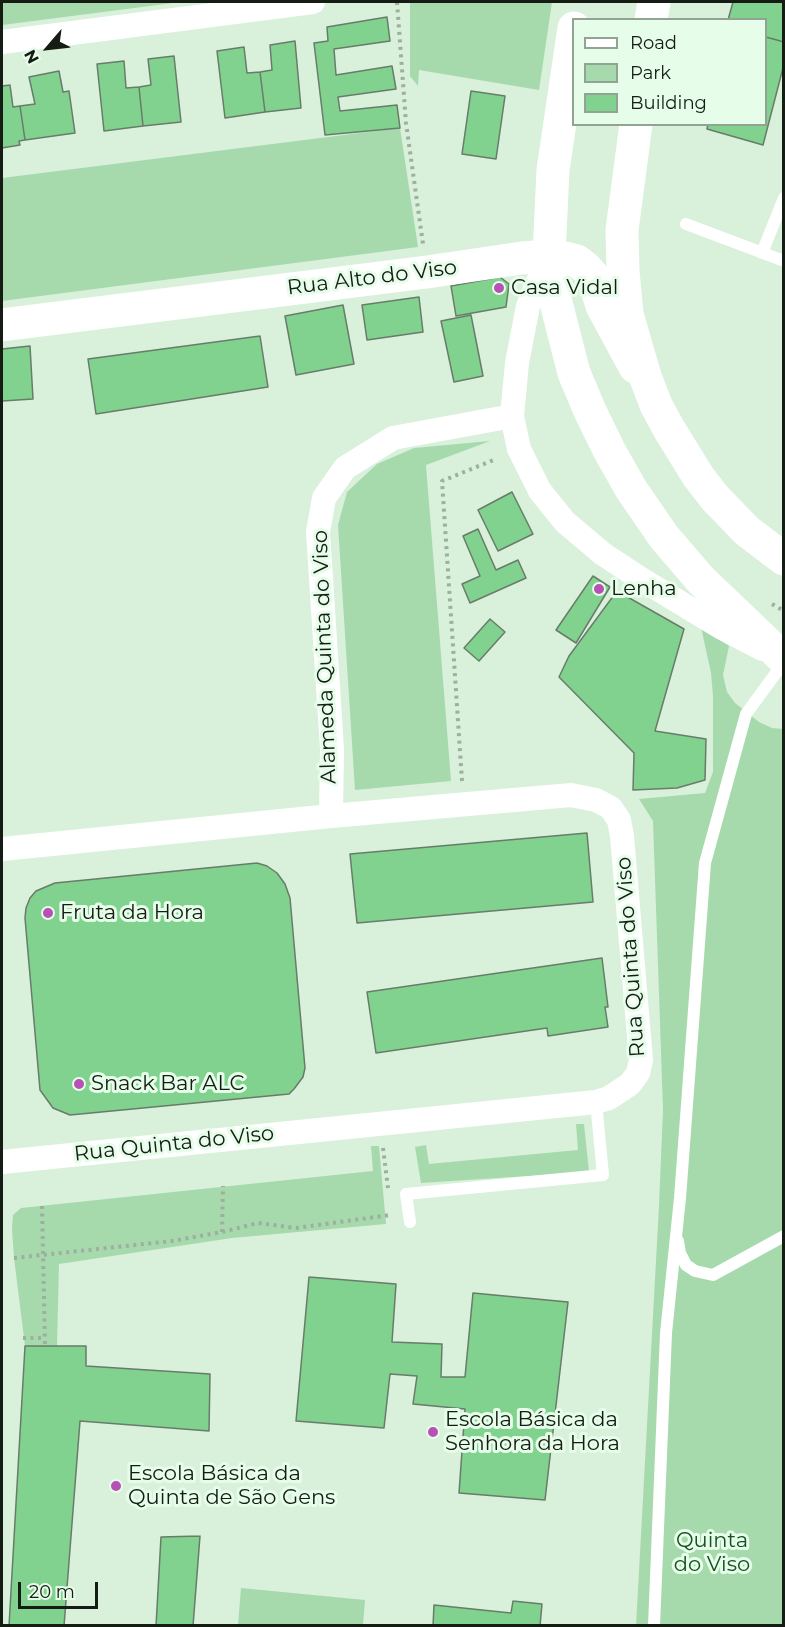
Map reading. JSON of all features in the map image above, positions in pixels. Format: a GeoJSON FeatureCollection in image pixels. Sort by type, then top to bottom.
{"type":"FeatureCollection","features":[{"type":"Feature","properties":{"kind":"main road"},"geometry":{"type":"LineString","coordinates":[[575,18],[577,2]]}},
{"type":"Feature","properties":{"kind":"main road"},"geometry":{"type":"LineString","coordinates":[[651,18],[654,2]]}},
{"type":"Feature","properties":{"kind":"main road"},"geometry":{"type":"LineString","coordinates":[[572,35],[553,170],[549,256],[552,287],[574,373],[590,411],[631,489],[664,537],[701,580],[783,660]]}},
{"type":"Feature","properties":{"kind":"main road"},"geometry":{"type":"LineString","coordinates":[[636,126],[622,230],[623,270],[627,314],[645,376],[656,405],[682,452],[715,498],[747,531],[783,559]]}},
{"type":"Feature","properties":{"kind":"main road","name":"Rua Alto do Viso"},"geometry":{"type":"LineString","coordinates":[[2,325],[549,256],[577,261],[593,276],[602,306],[656,405]]}},
{"type":"Feature","properties":{"kind":"street"},"geometry":{"type":"LineString","coordinates":[[2,42],[313,2]]}},
{"type":"Feature","properties":{"kind":"street"},"geometry":{"type":"LineString","coordinates":[[549,256],[528,306],[517,363],[512,416],[519,449],[540,491],[565,522],[603,554],[722,628],[783,660]]}},
{"type":"Feature","properties":{"kind":"street","name":"Alameda Quinta do Viso"},"geometry":{"type":"LineString","coordinates":[[331,816],[332,749],[318,532],[324,498],[345,468],[393,438],[512,416]]}},
{"type":"Feature","properties":{"kind":"street","name":"Rua Quinta do Viso"},"geometry":{"type":"LineString","coordinates":[[2,849],[571,795],[596,800],[611,808],[619,820],[622,836],[641,1060],[638,1073],[630,1084],[609,1098],[596,1102],[2,1162]]}},
{"type":"Feature","properties":{"kind":"lane"},"geometry":{"type":"LineString","coordinates":[[762,253],[783,198]]}},
{"type":"Feature","properties":{"kind":"lane"},"geometry":{"type":"LineString","coordinates":[[686,224],[783,261]]}},
{"type":"Feature","properties":{"kind":"lane"},"geometry":{"type":"LineString","coordinates":[[654,1626],[666,1333],[705,863],[746,714],[783,660]]}},
{"type":"Feature","properties":{"kind":"lane"},"geometry":{"type":"LineString","coordinates":[[410,1222],[405,1194],[603,1175],[596,1102]]}},
{"type":"Feature","properties":{"kind":"lane"},"geometry":{"type":"LineString","coordinates":[[676,1234],[680,1253],[686,1265],[695,1271],[713,1275],[783,1236]]}},
{"type":"Feature","properties":{"kind":"path"},"geometry":{"type":"LineString","coordinates":[[397,2],[406,123],[427,272]]}},
{"type":"Feature","properties":{"kind":"path"},"geometry":{"type":"LineString","coordinates":[[464,806],[442,481],[519,449]]}},
{"type":"Feature","properties":{"kind":"path"},"geometry":{"type":"LineString","coordinates":[[382,1142],[388,1194]]}},
{"type":"Feature","properties":{"kind":"path"},"geometry":{"type":"LineString","coordinates":[[222,1232],[223,1186]]}},
{"type":"Feature","properties":{"kind":"path"},"geometry":{"type":"LineString","coordinates":[[390,1204],[392,1224]]}},
{"type":"Feature","properties":{"kind":"path"},"geometry":{"type":"LineString","coordinates":[[42,1206],[45,1346]]}},
{"type":"Feature","properties":{"kind":"path"},"geometry":{"type":"LineString","coordinates":[[14,1258],[172,1241],[258,1223],[296,1227],[391,1215]]}},
{"type":"Feature","properties":{"kind":"path"},"geometry":{"type":"LineString","coordinates":[[23,1338],[45,1338]]}},
{"type":"Feature","properties":{"kind":"green space"},"geometry":{"type":"Polygon","coordinates":[[[2,2],[181,2],[2,25],[2,2]]]}},
{"type":"Feature","properties":{"kind":"green space"},"geometry":{"type":"Polygon","coordinates":[[[410,2],[552,2],[539,90],[419,70],[418,86],[410,76],[410,2]]]}},
{"type":"Feature","properties":{"kind":"green space"},"geometry":{"type":"Polygon","coordinates":[[[400,128],[418,247],[2,301],[2,178],[400,128]]]}},
{"type":"Feature","properties":{"kind":"green space"},"geometry":{"type":"Polygon","coordinates":[[[490,441],[426,465],[451,781],[355,790],[338,525],[347,492],[377,464],[414,448],[490,441]]]}},
{"type":"Feature","properties":{"kind":"green space","name":"Quinta do Viso"},"geometry":{"type":"Polygon","coordinates":[[[701,627],[729,646],[723,675],[727,692],[735,703],[759,722],[772,728],[783,729],[783,1625],[636,1626],[663,1110],[653,821],[639,799],[705,793],[713,772],[713,696],[711,673],[701,627]]]}},
{"type":"Feature","properties":{"kind":"green space"},"geometry":{"type":"Polygon","coordinates":[[[576,1124],[584,1124],[589,1172],[421,1183],[415,1147],[426,1145],[429,1164],[578,1150],[576,1124]]]}},
{"type":"Feature","properties":{"kind":"green space"},"geometry":{"type":"Polygon","coordinates":[[[371,1146],[379,1146],[386,1224],[232,1238],[59,1264],[57,1346],[25,1346],[12,1229],[13,1215],[21,1208],[373,1171],[371,1146]]]}},
{"type":"Feature","properties":{"kind":"green space"},"geometry":{"type":"Polygon","coordinates":[[[241,1588],[365,1600],[363,1625],[238,1625],[241,1588]]]}},
{"type":"Feature","properties":{"kind":"building"},"geometry":{"type":"Polygon","coordinates":[[[733,2],[784,2],[784,42],[767,37],[767,18],[729,18],[733,2]]]}},
{"type":"Feature","properties":{"kind":"building"},"geometry":{"type":"Polygon","coordinates":[[[387,17],[390,41],[334,49],[336,75],[392,66],[396,89],[338,97],[340,111],[397,105],[400,128],[325,135],[314,43],[328,41],[327,27],[387,17]]]}},
{"type":"Feature","properties":{"kind":"building"},"geometry":{"type":"Polygon","coordinates":[[[767,37],[784,42],[784,64],[763,145],[707,129],[708,126],[767,126],[767,37]]]}},
{"type":"Feature","properties":{"kind":"building"},"geometry":{"type":"Polygon","coordinates":[[[295,41],[301,108],[265,112],[260,72],[272,70],[270,45],[295,41]]]}},
{"type":"Feature","properties":{"kind":"building"},"geometry":{"type":"Polygon","coordinates":[[[244,47],[247,73],[260,72],[265,112],[225,118],[217,51],[244,47]]]}},
{"type":"Feature","properties":{"kind":"building"},"geometry":{"type":"Polygon","coordinates":[[[174,56],[181,122],[143,126],[139,87],[151,85],[148,59],[174,56]]]}},
{"type":"Feature","properties":{"kind":"building"},"geometry":{"type":"Polygon","coordinates":[[[124,61],[126,88],[139,87],[143,126],[104,131],[97,64],[124,61]]]}},
{"type":"Feature","properties":{"kind":"building"},"geometry":{"type":"Polygon","coordinates":[[[59,71],[63,92],[69,91],[75,133],[25,140],[20,106],[35,104],[29,77],[59,71]]]}},
{"type":"Feature","properties":{"kind":"building"},"geometry":{"type":"Polygon","coordinates":[[[10,85],[13,107],[20,106],[25,140],[19,141],[20,145],[2,148],[2,86],[10,85]]]}},
{"type":"Feature","properties":{"kind":"building"},"geometry":{"type":"Polygon","coordinates":[[[471,91],[505,96],[496,159],[462,154],[471,91]]]}},
{"type":"Feature","properties":{"kind":"building"},"geometry":{"type":"Polygon","coordinates":[[[500,277],[509,284],[506,307],[456,316],[451,286],[500,277]]]}},
{"type":"Feature","properties":{"kind":"building"},"geometry":{"type":"Polygon","coordinates":[[[419,297],[423,332],[367,340],[362,305],[419,297]]]}},
{"type":"Feature","properties":{"kind":"building"},"geometry":{"type":"Polygon","coordinates":[[[343,305],[354,364],[296,375],[285,316],[343,305]]]}},
{"type":"Feature","properties":{"kind":"building"},"geometry":{"type":"Polygon","coordinates":[[[471,315],[483,376],[454,382],[441,321],[471,315]]]}},
{"type":"Feature","properties":{"kind":"building"},"geometry":{"type":"Polygon","coordinates":[[[260,336],[268,387],[96,414],[88,359],[260,336]]]}},
{"type":"Feature","properties":{"kind":"building"},"geometry":{"type":"Polygon","coordinates":[[[30,346],[33,399],[2,401],[2,349],[30,346]]]}},
{"type":"Feature","properties":{"kind":"building"},"geometry":{"type":"Polygon","coordinates":[[[512,492],[533,534],[498,551],[478,510],[512,492]]]}},
{"type":"Feature","properties":{"kind":"building"},"geometry":{"type":"Polygon","coordinates":[[[478,529],[496,570],[518,560],[526,578],[470,603],[462,584],[480,576],[463,536],[478,529]]]}},
{"type":"Feature","properties":{"kind":"building"},"geometry":{"type":"Polygon","coordinates":[[[593,576],[610,587],[576,643],[556,630],[593,576]]]}},
{"type":"Feature","properties":{"kind":"building"},"geometry":{"type":"Polygon","coordinates":[[[617,591],[684,629],[655,731],[706,739],[705,780],[677,788],[633,790],[634,753],[559,677],[569,656],[617,591]]]}},
{"type":"Feature","properties":{"kind":"building"},"geometry":{"type":"Polygon","coordinates":[[[490,619],[505,632],[479,661],[464,648],[490,619]]]}},
{"type":"Feature","properties":{"kind":"building"},"geometry":{"type":"Polygon","coordinates":[[[587,833],[593,902],[357,923],[350,854],[587,833]]]}},
{"type":"Feature","properties":{"kind":"building"},"geometry":{"type":"Polygon","coordinates":[[[257,863],[277,873],[285,884],[290,898],[305,1068],[303,1077],[294,1089],[289,1094],[70,1115],[53,1108],[40,1090],[25,918],[30,898],[36,891],[55,883],[257,863]]]}},
{"type":"Feature","properties":{"kind":"building"},"geometry":{"type":"Polygon","coordinates":[[[602,958],[608,1027],[548,1036],[547,1028],[376,1053],[367,992],[602,958]]]}},
{"type":"Feature","properties":{"kind":"building"},"geometry":{"type":"Polygon","coordinates":[[[309,1277],[396,1284],[392,1342],[442,1344],[441,1377],[465,1377],[473,1293],[568,1302],[545,1500],[459,1493],[465,1409],[413,1404],[417,1376],[390,1374],[384,1428],[296,1421],[309,1277]]]}},
{"type":"Feature","properties":{"kind":"building"},"geometry":{"type":"Polygon","coordinates":[[[25,1346],[86,1346],[86,1366],[210,1374],[209,1431],[80,1421],[64,1626],[9,1626],[25,1346]]]}},
{"type":"Feature","properties":{"kind":"building"},"geometry":{"type":"Polygon","coordinates":[[[200,1536],[193,1626],[156,1626],[161,1537],[200,1536]]]}},
{"type":"Feature","properties":{"kind":"building"},"geometry":{"type":"Polygon","coordinates":[[[513,1601],[542,1604],[540,1626],[433,1626],[434,1605],[511,1613],[513,1601]]]}},
{"type":"Feature","properties":{"kind":"place","name":"Casa Vidal"},"geometry":{"type":"Point","coordinates":[499,288]}},
{"type":"Feature","properties":{"kind":"place","name":"Lenha"},"geometry":{"type":"Point","coordinates":[599,589]}},
{"type":"Feature","properties":{"kind":"place","name":"Fruta da Hora"},"geometry":{"type":"Point","coordinates":[48,913]}},
{"type":"Feature","properties":{"kind":"place","name":"Snack Bar ALC"},"geometry":{"type":"Point","coordinates":[79,1084]}},
{"type":"Feature","properties":{"kind":"place","name":"Escola Básica da Senhora da Hora"},"geometry":{"type":"Point","coordinates":[433,1432]}},
{"type":"Feature","properties":{"kind":"place","name":"Escola Básica da Quinta de São Gens"},"geometry":{"type":"Point","coordinates":[116,1486]}}]}
